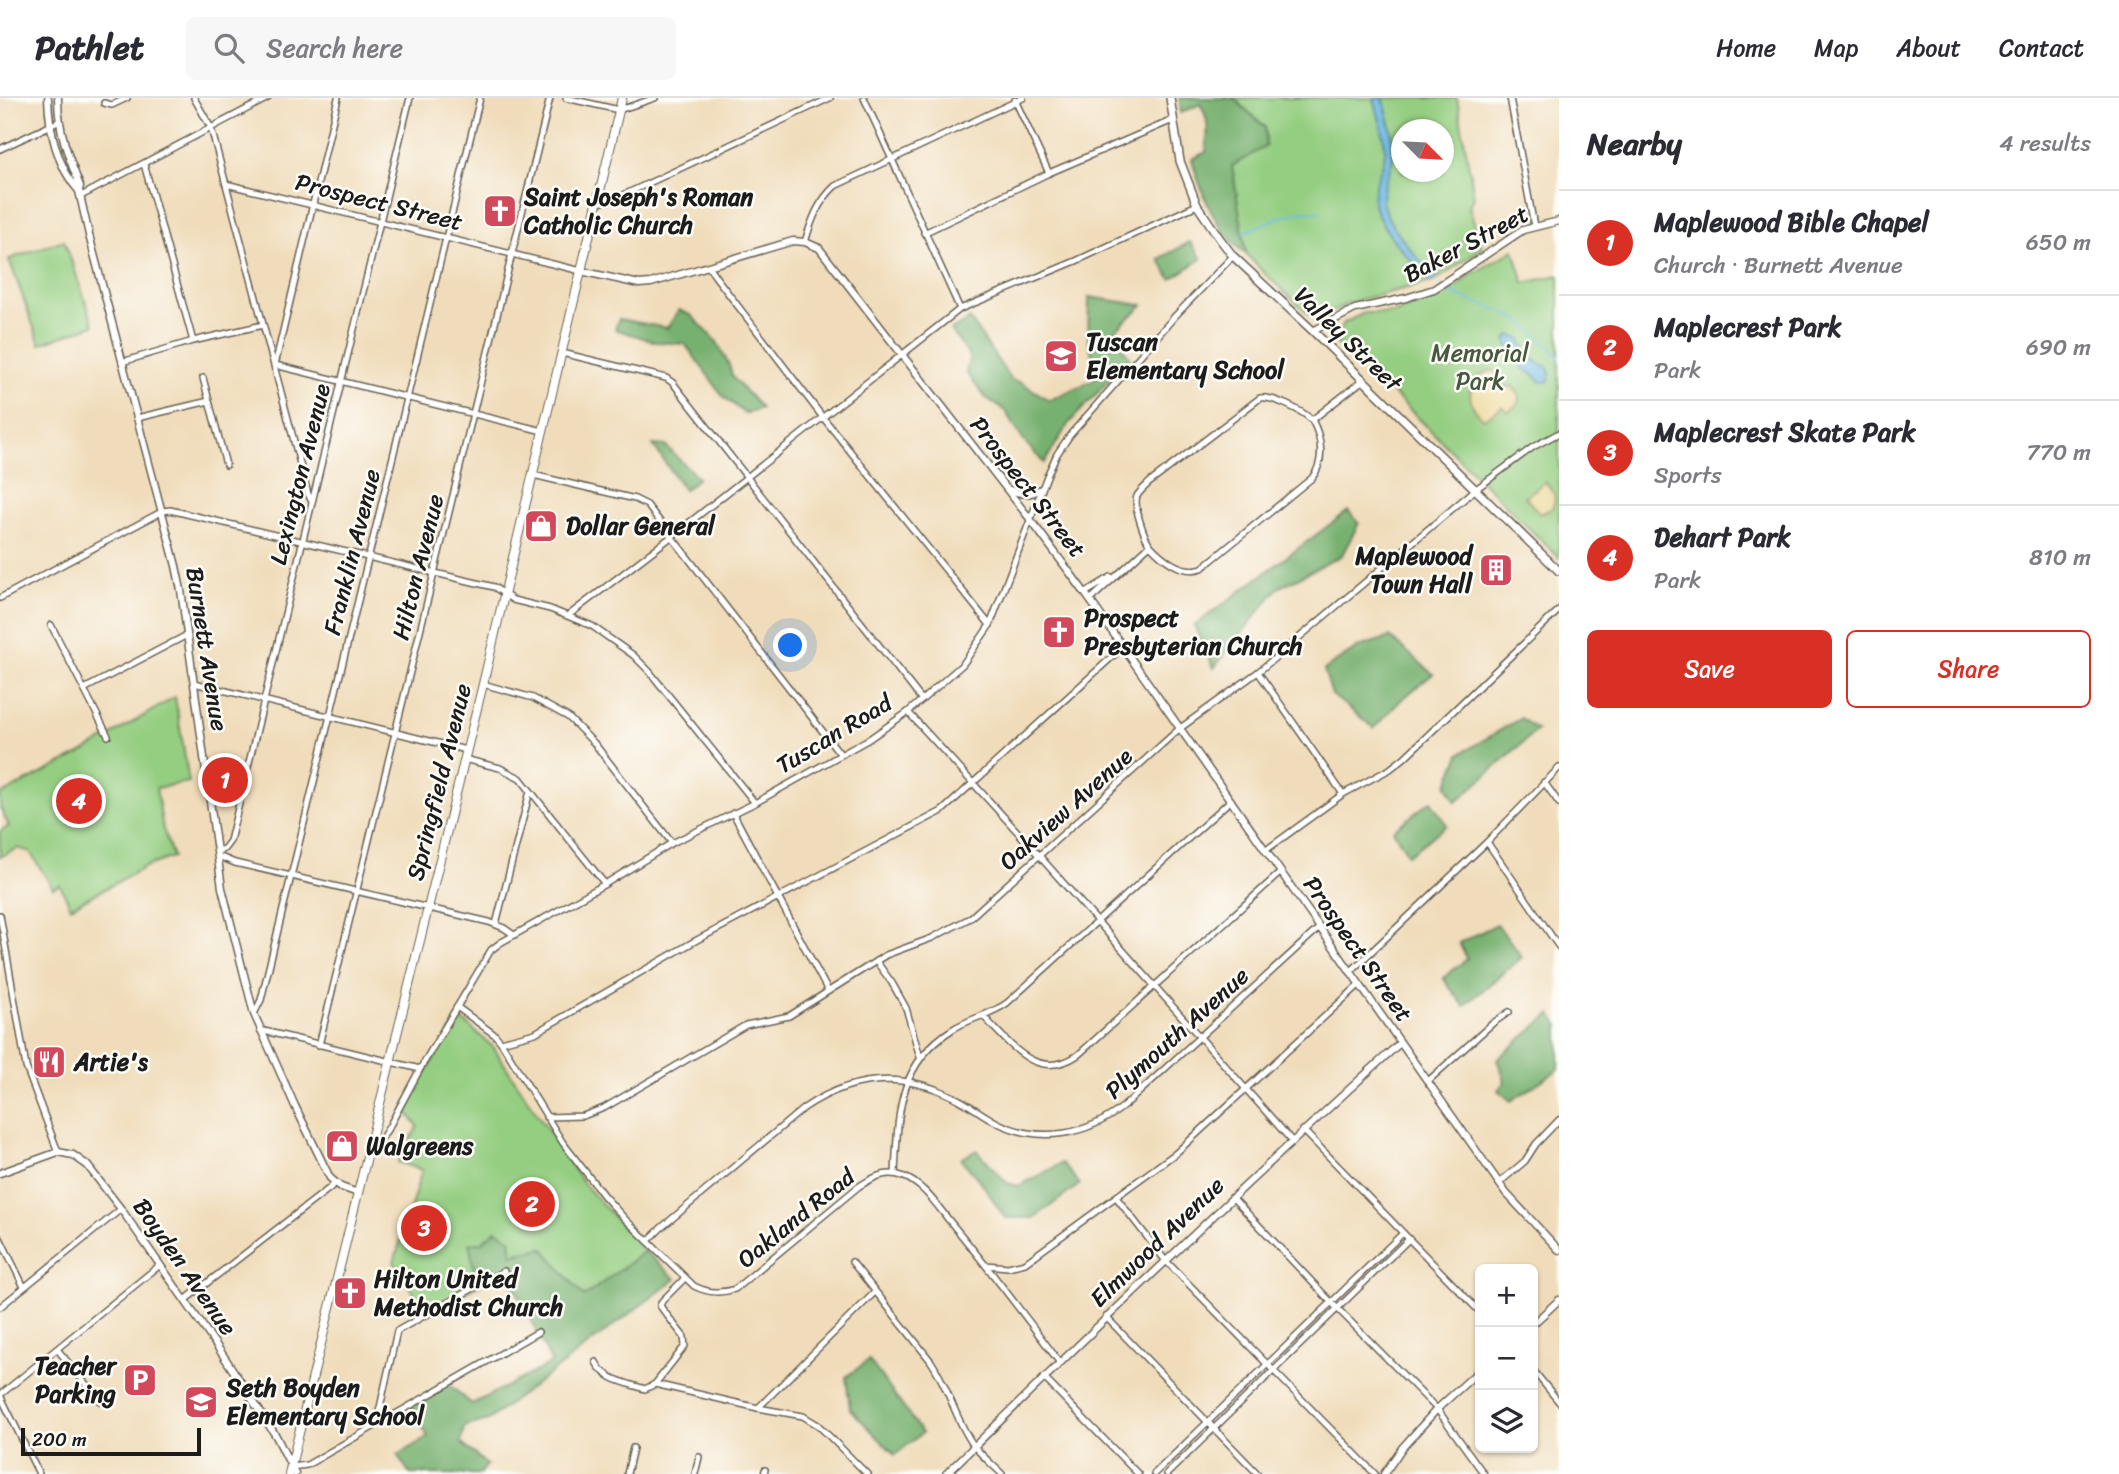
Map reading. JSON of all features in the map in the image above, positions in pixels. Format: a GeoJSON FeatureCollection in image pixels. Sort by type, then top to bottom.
{"type":"FeatureCollection","features":[{"type":"Feature","properties":{"kind":"main road","name":"Springfield Avenue"},"geometry":{"type":"LineString","coordinates":[[292,1472],[622,98]]}},
{"type":"Feature","properties":{"kind":"main road","name":"Valley Street"},"geometry":{"type":"LineString","coordinates":[[1170,98],[1180,161],[1197,205],[1233,256],[1559,571]]}},
{"type":"Feature","properties":{"kind":"street","name":"Burnett Avenue"},"geometry":{"type":"LineString","coordinates":[[48,98],[50,125],[62,164],[80,194]]}},
{"type":"Feature","properties":{"kind":"street","name":"Burnett Avenue"},"geometry":{"type":"LineString","coordinates":[[58,98],[58,122],[66,152],[80,186],[89,235],[163,511],[181,590],[222,888],[254,1014],[335,1184]]}},
{"type":"Feature","properties":{"kind":"street"},"geometry":{"type":"LineString","coordinates":[[104,103],[112,105],[127,98]]}},
{"type":"Feature","properties":{"kind":"street"},"geometry":{"type":"LineString","coordinates":[[194,98],[211,128],[311,500]]}},
{"type":"Feature","properties":{"kind":"street"},"geometry":{"type":"LineString","coordinates":[[80,194],[144,164],[268,98]]}},
{"type":"Feature","properties":{"kind":"street"},"geometry":{"type":"LineString","coordinates":[[275,365],[338,98]]}},
{"type":"Feature","properties":{"kind":"street","name":"Lexington Avenue"},"geometry":{"type":"LineString","coordinates":[[217,853],[230,841],[410,98]]}},
{"type":"Feature","properties":{"kind":"street","name":"Franklin Avenue"},"geometry":{"type":"LineString","coordinates":[[254,1014],[261,1000],[480,98]]}},
{"type":"Feature","properties":{"kind":"street","name":"Hilton Avenue"},"geometry":{"type":"LineString","coordinates":[[320,1045],[550,98]]}},
{"type":"Feature","properties":{"kind":"street"},"geometry":{"type":"LineString","coordinates":[[566,98],[620,110],[655,98]]}},
{"type":"Feature","properties":{"kind":"street"},"geometry":{"type":"LineString","coordinates":[[598,202],[615,199],[830,98]]}},
{"type":"Feature","properties":{"kind":"street"},"geometry":{"type":"LineString","coordinates":[[864,98],[960,309]]}},
{"type":"Feature","properties":{"kind":"street"},"geometry":{"type":"LineString","coordinates":[[1510,98],[1534,226]]}},
{"type":"Feature","properties":{"kind":"street"},"geometry":{"type":"LineString","coordinates":[[805,242],[816,209],[835,186],[1018,99],[1049,173]]}},
{"type":"Feature","properties":{"kind":"street"},"geometry":{"type":"LineString","coordinates":[[924,233],[1049,173],[1173,120]]}},
{"type":"Feature","properties":{"kind":"street"},"geometry":{"type":"LineString","coordinates":[[0,149],[58,122]]}},
{"type":"Feature","properties":{"kind":"street"},"geometry":{"type":"LineString","coordinates":[[144,164],[193,341]]}},
{"type":"Feature","properties":{"kind":"street","name":"Prospect Street"},"geometry":{"type":"LineString","coordinates":[[226,184],[639,284],[709,267],[793,241],[816,246],[1085,593],[1506,1194],[1559,1250]]}},
{"type":"Feature","properties":{"kind":"street"},"geometry":{"type":"LineString","coordinates":[[569,615],[960,309],[1076,261],[1197,205]]}},
{"type":"Feature","properties":{"kind":"street","name":"Baker Street"},"geometry":{"type":"LineString","coordinates":[[1313,331],[1355,309],[1406,299],[1434,289],[1523,230],[1559,221]]}},
{"type":"Feature","properties":{"kind":"street","name":"Tuscan Road"},"geometry":{"type":"LineString","coordinates":[[368,1154],[379,1143],[390,1125],[485,958],[500,943],[672,843],[755,803],[869,739],[908,712],[963,664],[999,607],[1041,489],[1057,454],[1070,435],[1233,256]]}},
{"type":"Feature","properties":{"kind":"street"},"geometry":{"type":"LineString","coordinates":[[709,267],[823,417],[990,625]]}},
{"type":"Feature","properties":{"kind":"street"},"geometry":{"type":"LineString","coordinates":[[122,362],[193,341],[263,325]]}},
{"type":"Feature","properties":{"kind":"street"},"geometry":{"type":"LineString","coordinates":[[562,352],[666,378],[673,383],[922,700]]}},
{"type":"Feature","properties":{"kind":"street"},"geometry":{"type":"LineString","coordinates":[[275,365],[543,430]]}},
{"type":"Feature","properties":{"kind":"street"},"geometry":{"type":"LineString","coordinates":[[203,378],[226,465]]}},
{"type":"Feature","properties":{"kind":"street"},"geometry":{"type":"LineString","coordinates":[[1312,420],[1362,381]]}},
{"type":"Feature","properties":{"kind":"street"},"geometry":{"type":"LineString","coordinates":[[1268,398],[1312,420],[1321,450],[1317,472],[1307,484],[1202,568],[1183,570],[1150,545],[1143,532],[1136,501],[1138,495],[1149,483],[1254,401],[1268,398]]}},
{"type":"Feature","properties":{"kind":"street"},"geometry":{"type":"LineString","coordinates":[[138,418],[209,401]]}},
{"type":"Feature","properties":{"kind":"street","name":"Oakview Avenue"},"geometry":{"type":"LineString","coordinates":[[546,1117],[583,1116],[597,1111],[746,1025],[789,1016],[876,961],[932,938],[970,918],[1180,729],[1258,672],[1476,489],[1532,447],[1559,433]]}},
{"type":"Feature","properties":{"kind":"street"},"geometry":{"type":"LineString","coordinates":[[533,475],[635,499],[647,505],[841,755]]}},
{"type":"Feature","properties":{"kind":"street"},"geometry":{"type":"LineString","coordinates":[[1006,488],[1019,494],[1041,489]]}},
{"type":"Feature","properties":{"kind":"street"},"geometry":{"type":"LineString","coordinates":[[0,598],[163,511],[170,510],[494,587],[513,600],[569,615],[592,626],[633,654],[755,803]]}},
{"type":"Feature","properties":{"kind":"street"},"geometry":{"type":"LineString","coordinates":[[1090,600],[1150,545]]}},
{"type":"Feature","properties":{"kind":"street"},"geometry":{"type":"LineString","coordinates":[[1085,593],[1119,572]]}},
{"type":"Feature","properties":{"kind":"street"},"geometry":{"type":"LineString","coordinates":[[1266,850],[1343,794],[1390,769],[1404,758],[1559,610]]}},
{"type":"Feature","properties":{"kind":"street"},"geometry":{"type":"LineString","coordinates":[[51,625],[108,736]]}},
{"type":"Feature","properties":{"kind":"street"},"geometry":{"type":"LineString","coordinates":[[84,689],[187,635]]}},
{"type":"Feature","properties":{"kind":"street"},"geometry":{"type":"LineString","coordinates":[[501,1042],[535,1034],[695,941],[942,811],[1122,648]]}},
{"type":"Feature","properties":{"kind":"street"},"geometry":{"type":"LineString","coordinates":[[1258,672],[1343,794]]}},
{"type":"Feature","properties":{"kind":"street"},"geometry":{"type":"LineString","coordinates":[[194,683],[466,750]]}},
{"type":"Feature","properties":{"kind":"street"},"geometry":{"type":"LineString","coordinates":[[483,684],[533,698],[568,716],[594,743],[672,843]]}},
{"type":"Feature","properties":{"kind":"street"},"geometry":{"type":"LineString","coordinates":[[908,712],[1292,1140]]}},
{"type":"Feature","properties":{"kind":"street"},"geometry":{"type":"LineString","coordinates":[[464,759],[520,778],[605,884]]}},
{"type":"Feature","properties":{"kind":"street"},"geometry":{"type":"LineString","coordinates":[[1350,972],[1487,842],[1559,768]]}},
{"type":"Feature","properties":{"kind":"street"},"geometry":{"type":"LineString","coordinates":[[1544,782],[1559,803]]}},
{"type":"Feature","properties":{"kind":"street"},"geometry":{"type":"LineString","coordinates":[[496,924],[530,791]]}},
{"type":"Feature","properties":{"kind":"street"},"geometry":{"type":"LineString","coordinates":[[895,1174],[897,1125],[907,1081],[920,1057],[954,1028],[1007,1003],[1231,800]]}},
{"type":"Feature","properties":{"kind":"street"},"geometry":{"type":"LineString","coordinates":[[733,813],[828,991]]}},
{"type":"Feature","properties":{"kind":"street"},"geometry":{"type":"LineString","coordinates":[[1487,842],[1559,947]]}},
{"type":"Feature","properties":{"kind":"street"},"geometry":{"type":"LineString","coordinates":[[217,853],[235,863],[496,924],[514,935]]}},
{"type":"Feature","properties":{"kind":"street"},"geometry":{"type":"LineString","coordinates":[[983,1016],[1028,1059],[1041,1065],[1054,1066],[1069,1061],[1281,872]]}},
{"type":"Feature","properties":{"kind":"street"},"geometry":{"type":"LineString","coordinates":[[0,915],[26,1067],[58,1152],[0,1173]]}},
{"type":"Feature","properties":{"kind":"street","name":"Plymouth Avenue"},"geometry":{"type":"LineString","coordinates":[[648,1241],[794,1117],[820,1098],[846,1086],[862,1082],[907,1081],[953,1096],[991,1120],[1013,1129],[1048,1135],[1072,1133],[1094,1126],[1115,1114],[1319,928]]}},
{"type":"Feature","properties":{"kind":"street"},"geometry":{"type":"LineString","coordinates":[[876,961],[906,1008],[920,1057]]}},
{"type":"Feature","properties":{"kind":"street"},"geometry":{"type":"LineString","coordinates":[[986,1265],[1008,1267],[1026,1263],[1176,1153],[1359,985]]}},
{"type":"Feature","properties":{"kind":"street","name":"Oakland Road"},"geometry":{"type":"LineString","coordinates":[[457,1007],[501,1042],[563,1143],[604,1196],[694,1286],[718,1293],[735,1289],[858,1187],[878,1175],[895,1174],[921,1188],[986,1265],[1060,1363]]}},
{"type":"Feature","properties":{"kind":"street"},"geometry":{"type":"LineString","coordinates":[[1428,1081],[1509,1012]]}},
{"type":"Feature","properties":{"kind":"street"},"geometry":{"type":"LineString","coordinates":[[260,1030],[420,1069]]}},
{"type":"Feature","properties":{"kind":"street","name":"Elmwood Avenue"},"geometry":{"type":"LineString","coordinates":[[946,1474],[1231,1197],[1400,1043]]}},
{"type":"Feature","properties":{"kind":"street"},"geometry":{"type":"LineString","coordinates":[[1499,1183],[1525,1161],[1535,1144],[1559,1120]]}},
{"type":"Feature","properties":{"kind":"street"},"geometry":{"type":"LineString","coordinates":[[1303,1130],[1475,1307]]}},
{"type":"Feature","properties":{"kind":"street","name":"Boyden Avenue"},"geometry":{"type":"LineString","coordinates":[[58,1152],[73,1155],[87,1164],[121,1209],[257,1407],[285,1453],[292,1472]]}},
{"type":"Feature","properties":{"kind":"street"},"geometry":{"type":"LineString","coordinates":[[185,1300],[335,1184],[358,1193]]}},
{"type":"Feature","properties":{"kind":"street"},"geometry":{"type":"LineString","coordinates":[[1116,1197],[1165,1260],[1375,1474]]}},
{"type":"Feature","properties":{"kind":"street"},"geometry":{"type":"LineString","coordinates":[[1231,1197],[1331,1303],[1437,1409],[1483,1474]]}},
{"type":"Feature","properties":{"kind":"street"},"geometry":{"type":"LineString","coordinates":[[0,1307],[121,1209]]}},
{"type":"Feature","properties":{"kind":"street"},"geometry":{"type":"LineString","coordinates":[[1154,1474],[1403,1233]]}},
{"type":"Feature","properties":{"kind":"street"},"geometry":{"type":"LineString","coordinates":[[0,1238],[24,1287]]}},
{"type":"Feature","properties":{"kind":"street"},"geometry":{"type":"LineString","coordinates":[[1167,1474],[1409,1239]]}},
{"type":"Feature","properties":{"kind":"street"},"geometry":{"type":"LineString","coordinates":[[852,1262],[940,1374],[974,1446],[1002,1474]]}},
{"type":"Feature","properties":{"kind":"street"},"geometry":{"type":"LineString","coordinates":[[39,1474],[0,1395],[160,1265]]}},
{"type":"Feature","properties":{"kind":"street"},"geometry":{"type":"LineString","coordinates":[[380,1422],[379,1412],[397,1331],[504,1271]]}},
{"type":"Feature","properties":{"kind":"street"},"geometry":{"type":"LineString","coordinates":[[596,1362],[598,1368],[608,1377],[645,1389],[655,1384],[685,1346],[684,1338],[660,1306],[685,1278]]}},
{"type":"Feature","properties":{"kind":"street"},"geometry":{"type":"LineString","coordinates":[[758,1408],[875,1292]]}},
{"type":"Feature","properties":{"kind":"street"},"geometry":{"type":"LineString","coordinates":[[1538,1319],[1559,1300]]}},
{"type":"Feature","properties":{"kind":"street"},"geometry":{"type":"LineString","coordinates":[[1106,1317],[1258,1474]]}},
{"type":"Feature","properties":{"kind":"street"},"geometry":{"type":"LineString","coordinates":[[292,1472],[538,1332]]}},
{"type":"Feature","properties":{"kind":"street"},"geometry":{"type":"LineString","coordinates":[[57,1349],[100,1401]]}},
{"type":"Feature","properties":{"kind":"street"},"geometry":{"type":"LineString","coordinates":[[1385,1474],[1402,1448],[1437,1409],[1475,1375]]}},
{"type":"Feature","properties":{"kind":"street"},"geometry":{"type":"LineString","coordinates":[[1538,1376],[1559,1402]]}},
{"type":"Feature","properties":{"kind":"street"},"geometry":{"type":"LineString","coordinates":[[1044,1378],[1138,1474]]}},
{"type":"Feature","properties":{"kind":"street"},"geometry":{"type":"LineString","coordinates":[[655,1384],[811,1419],[867,1474]]}},
{"type":"Feature","properties":{"kind":"street"},"geometry":{"type":"LineString","coordinates":[[626,1474],[633,1448]]}},
{"type":"Feature","properties":{"kind":"street"},"geometry":{"type":"LineString","coordinates":[[695,1474],[699,1457]]}},
{"type":"Feature","properties":{"kind":"green space"},"geometry":{"type":"Polygon","coordinates":[[[1179,98],[1233,98],[1265,127],[1266,146],[1232,166],[1246,254],[1218,224],[1205,199],[1192,159],[1206,152],[1207,127],[1203,110],[1200,104],[1181,113],[1179,98]]]}},
{"type":"Feature","properties":{"kind":"green space"},"geometry":{"type":"Polygon","coordinates":[[[1233,98],[1457,98],[1474,197],[1469,206],[1482,248],[1435,281],[1351,302],[1315,320],[1246,254],[1232,166],[1266,145],[1265,127],[1233,98]]]}},
{"type":"Feature","properties":{"kind":"green space"},"geometry":{"type":"Polygon","coordinates":[[[64,240],[94,325],[40,344],[9,259],[64,240]]]}},
{"type":"Feature","properties":{"kind":"green space"},"geometry":{"type":"Polygon","coordinates":[[[1190,242],[1202,259],[1171,279],[1159,259],[1190,242]]]}},
{"type":"Feature","properties":{"kind":"green space","name":"Memorial Park"},"geometry":{"type":"Polygon","coordinates":[[[1514,250],[1524,283],[1559,275],[1559,558],[1382,382],[1336,343],[1337,333],[1344,323],[1364,313],[1395,313],[1447,293],[1474,273],[1514,250]]]}},
{"type":"Feature","properties":{"kind":"green space"},"geometry":{"type":"Polygon","coordinates":[[[1089,297],[1143,305],[1112,333],[1130,358],[1069,423],[1044,463],[1023,440],[1005,411],[985,397],[966,372],[970,357],[951,330],[970,319],[1011,380],[1022,383],[1049,400],[1094,380],[1095,368],[1088,337],[1089,297]]]}},
{"type":"Feature","properties":{"kind":"green space"},"geometry":{"type":"Polygon","coordinates":[[[679,310],[691,315],[717,342],[733,378],[761,408],[745,414],[723,396],[685,344],[656,342],[615,329],[619,319],[667,328],[679,310]]]}},
{"type":"Feature","properties":{"kind":"green space"},"geometry":{"type":"Polygon","coordinates":[[[653,445],[666,446],[698,478],[684,490],[653,445]]]}},
{"type":"Feature","properties":{"kind":"green space"},"geometry":{"type":"Polygon","coordinates":[[[1348,511],[1359,523],[1342,555],[1278,588],[1214,668],[1194,626],[1348,511]]]}},
{"type":"Feature","properties":{"kind":"green space"},"geometry":{"type":"Polygon","coordinates":[[[1390,637],[1433,674],[1400,701],[1374,728],[1332,695],[1324,670],[1359,647],[1390,637]]]}},
{"type":"Feature","properties":{"kind":"green space"},"geometry":{"type":"Polygon","coordinates":[[[175,697],[189,782],[156,788],[163,829],[173,857],[147,866],[71,907],[60,885],[53,888],[30,852],[18,848],[0,857],[0,831],[9,826],[0,808],[0,795],[78,755],[175,697]]]}},
{"type":"Feature","properties":{"kind":"green space"},"geometry":{"type":"Polygon","coordinates":[[[1521,718],[1537,730],[1456,802],[1447,786],[1460,754],[1521,718]]]}},
{"type":"Feature","properties":{"kind":"green space"},"geometry":{"type":"Polygon","coordinates":[[[1431,801],[1447,825],[1408,855],[1393,830],[1431,801]]]}},
{"type":"Feature","properties":{"kind":"green space"},"geometry":{"type":"Polygon","coordinates":[[[1497,924],[1522,957],[1464,1006],[1443,978],[1467,959],[1459,943],[1497,924]]]}},
{"type":"Feature","properties":{"kind":"green space"},"geometry":{"type":"Polygon","coordinates":[[[1551,1014],[1559,1026],[1559,1069],[1511,1101],[1498,1090],[1505,1081],[1497,1059],[1551,1014]]]}},
{"type":"Feature","properties":{"kind":"green space"},"geometry":{"type":"Polygon","coordinates":[[[459,1017],[493,1047],[583,1183],[645,1251],[584,1297],[543,1248],[511,1254],[496,1230],[482,1242],[470,1243],[494,1276],[428,1315],[394,1262],[422,1170],[398,1162],[418,1126],[404,1109],[459,1017]]]}},
{"type":"Feature","properties":{"kind":"green space"},"geometry":{"type":"Polygon","coordinates":[[[977,1150],[1007,1183],[1019,1186],[1062,1163],[1080,1184],[1034,1218],[1005,1218],[981,1182],[961,1159],[977,1150]]]}},
{"type":"Feature","properties":{"kind":"green space"},"geometry":{"type":"Polygon","coordinates":[[[496,1230],[510,1238],[512,1254],[543,1248],[584,1297],[645,1251],[676,1279],[488,1420],[464,1427],[461,1443],[487,1465],[480,1474],[410,1474],[398,1455],[428,1437],[411,1405],[448,1384],[472,1404],[552,1363],[506,1270],[494,1276],[475,1274],[469,1243],[482,1242],[496,1230]]]}},
{"type":"Feature","properties":{"kind":"green space"},"geometry":{"type":"Polygon","coordinates":[[[869,1360],[922,1433],[895,1455],[850,1409],[846,1377],[869,1360]]]}},
{"type":"Feature","properties":{"kind":"sand"},"geometry":{"type":"Polygon","coordinates":[[[1493,370],[1506,388],[1512,386],[1520,397],[1519,403],[1508,412],[1503,406],[1484,419],[1473,405],[1470,391],[1477,378],[1493,370]]]}},
{"type":"Feature","properties":{"kind":"sand"},"geometry":{"type":"Polygon","coordinates":[[[1545,482],[1553,491],[1555,501],[1551,509],[1540,514],[1525,497],[1545,482]]]}},
{"type":"Feature","properties":{"kind":"water"},"geometry":{"type":"Polygon","coordinates":[[[1374,98],[1383,98],[1391,127],[1391,165],[1382,193],[1384,208],[1404,242],[1438,278],[1430,283],[1390,235],[1377,214],[1373,197],[1385,151],[1383,131],[1374,98]]]}},
{"type":"Feature","properties":{"kind":"water"},"geometry":{"type":"Polygon","coordinates":[[[1510,335],[1520,339],[1531,357],[1548,368],[1548,382],[1541,382],[1522,367],[1506,340],[1510,335]]]}},
{"type":"Feature","properties":{"kind":"waterway"},"geometry":{"type":"LineString","coordinates":[[1243,233],[1280,217],[1304,211],[1320,212]]}},
{"type":"Feature","properties":{"kind":"waterway"},"geometry":{"type":"LineString","coordinates":[[1441,287],[1518,320],[1559,357]]}},
{"type":"Feature","properties":{"kind":"place","name":"Saint Joseph's Roman Catholic Church"},"geometry":{"type":"Point","coordinates":[500,211]}},
{"type":"Feature","properties":{"kind":"place","name":"Tuscan Elementary School"},"geometry":{"type":"Point","coordinates":[1061,356]}},
{"type":"Feature","properties":{"kind":"place","name":"Dollar General"},"geometry":{"type":"Point","coordinates":[541,526]}},
{"type":"Feature","properties":{"kind":"place","name":"Maplewood Town Hall"},"geometry":{"type":"Point","coordinates":[1496,570]}},
{"type":"Feature","properties":{"kind":"place","name":"Prospect Presbyterian Church"},"geometry":{"type":"Point","coordinates":[1059,632]}},
{"type":"Feature","properties":{"kind":"place","name":"Maplewood Bible Chapel"},"geometry":{"type":"Point","coordinates":[225,780]}},
{"type":"Feature","properties":{"kind":"place","name":"Dehart Park"},"geometry":{"type":"Point","coordinates":[79,801]}},
{"type":"Feature","properties":{"kind":"place","name":"Artie's"},"geometry":{"type":"Point","coordinates":[49,1062]}},
{"type":"Feature","properties":{"kind":"place","name":"Walgreens"},"geometry":{"type":"Point","coordinates":[342,1146]}},
{"type":"Feature","properties":{"kind":"place","name":"Maplecrest Park"},"geometry":{"type":"Point","coordinates":[532,1204]}},
{"type":"Feature","properties":{"kind":"place","name":"Maplecrest Skate Park"},"geometry":{"type":"Point","coordinates":[424,1228]}},
{"type":"Feature","properties":{"kind":"place","name":"Hilton United Methodist Church"},"geometry":{"type":"Point","coordinates":[350,1293]}},
{"type":"Feature","properties":{"kind":"place","name":"Teacher Parking"},"geometry":{"type":"Point","coordinates":[140,1380]}},
{"type":"Feature","properties":{"kind":"place","name":"Seth Boyden Elementary School"},"geometry":{"type":"Point","coordinates":[201,1402]}}]}
